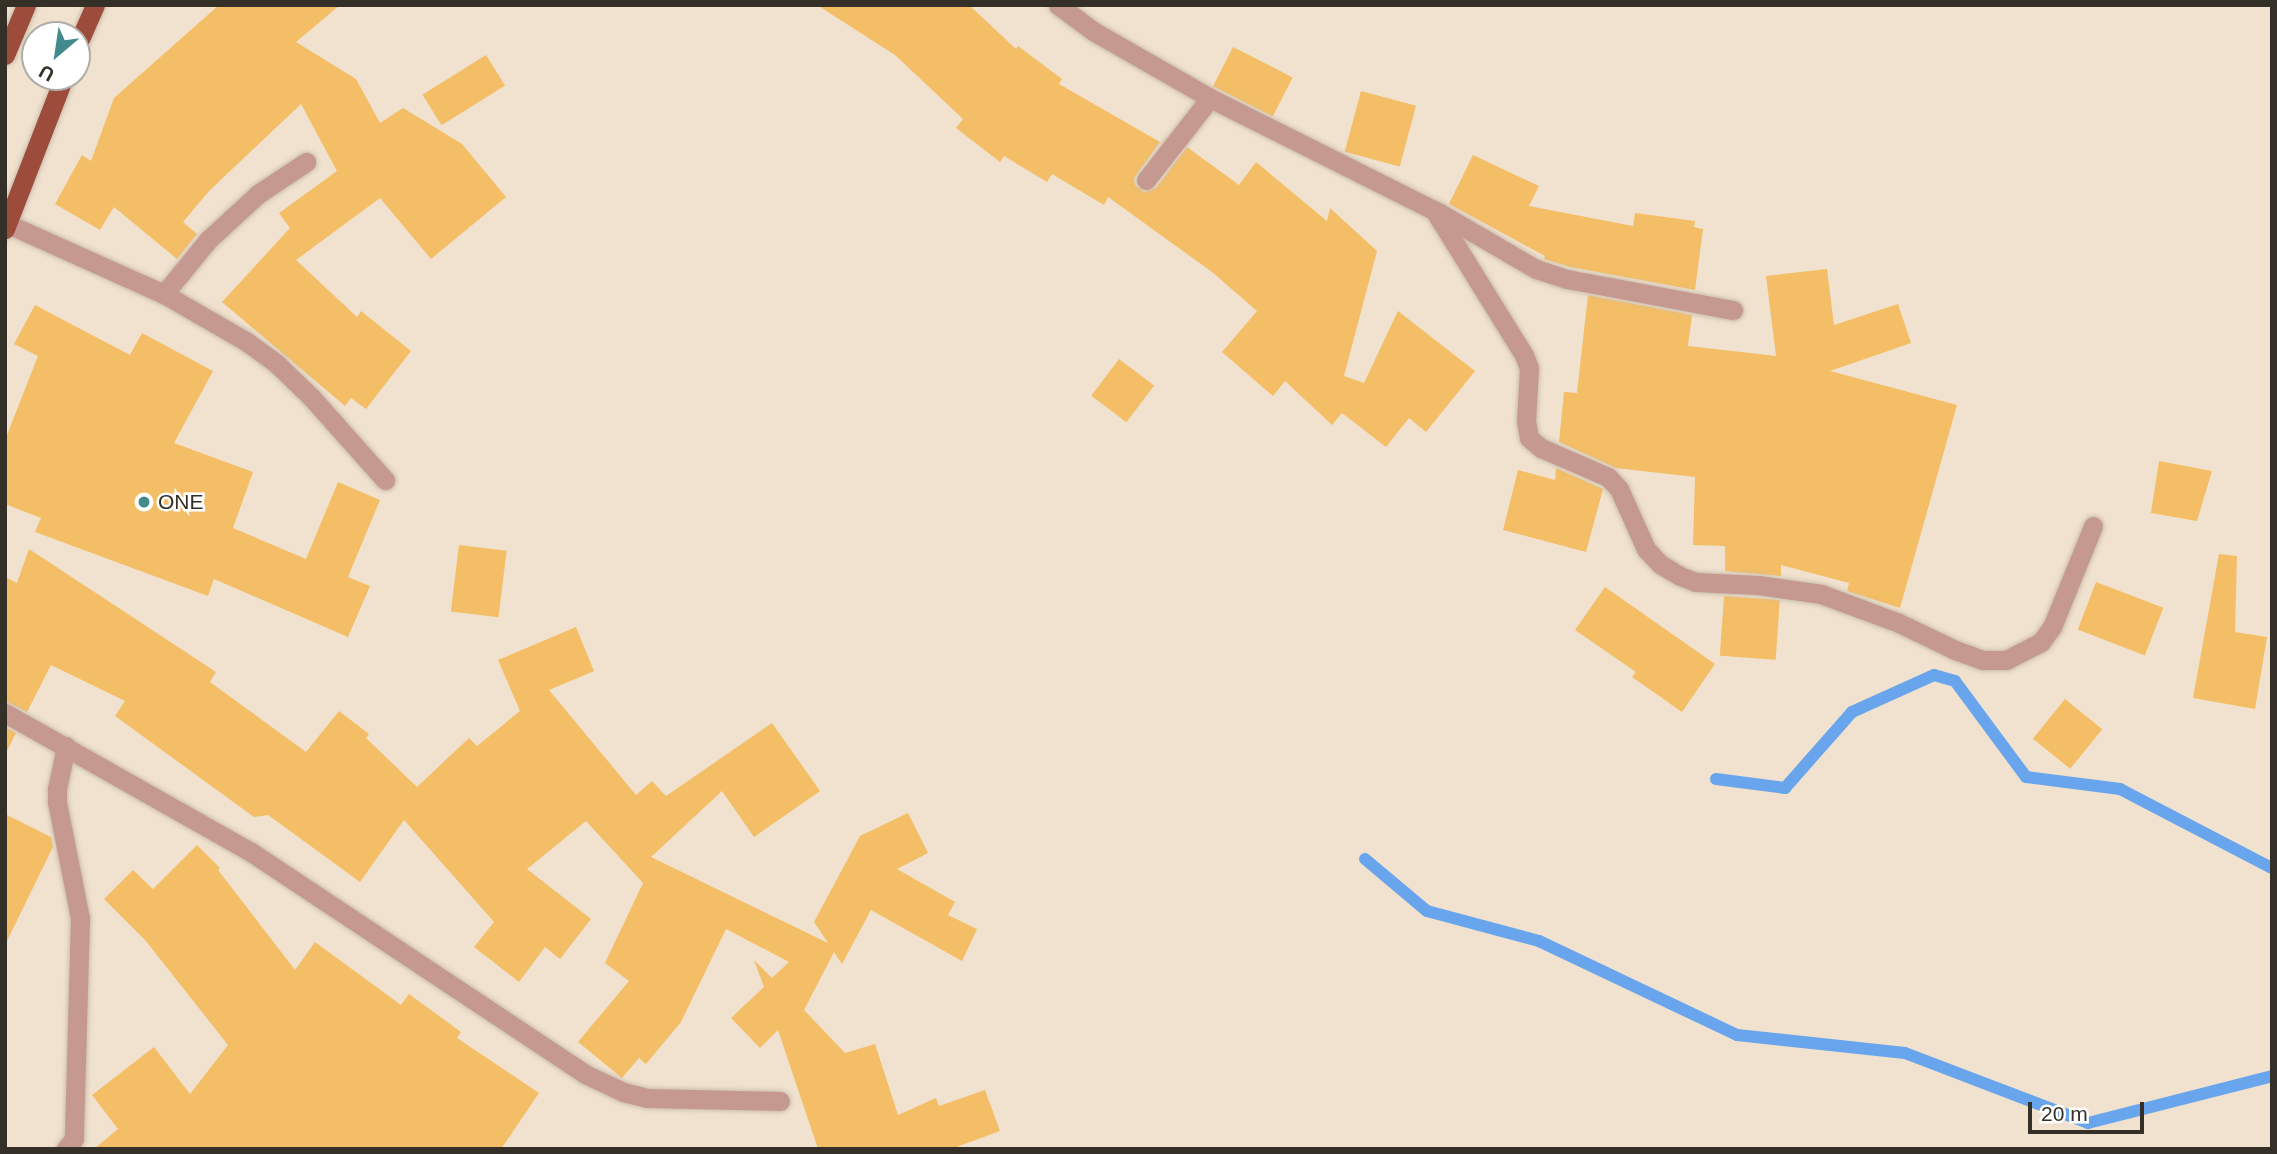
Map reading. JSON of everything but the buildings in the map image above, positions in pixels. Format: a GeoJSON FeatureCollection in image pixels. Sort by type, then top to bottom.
{"type":"FeatureCollection","features":[{"type":"Feature","properties":{"kind":"highway"},"geometry":{"type":"LineString","coordinates":[[5,55],[26,5]]}},
{"type":"Feature","properties":{"kind":"highway"},"geometry":{"type":"LineString","coordinates":[[6,226],[59,91]]}},
{"type":"Feature","properties":{"kind":"street"},"geometry":{"type":"LineString","coordinates":[[1058,5],[1093,31],[1210,98],[1434,210],[1536,269],[1567,279],[1733,310]]}},
{"type":"Feature","properties":{"kind":"street"},"geometry":{"type":"LineString","coordinates":[[1146,180],[1210,98]]}},
{"type":"Feature","properties":{"kind":"street"},"geometry":{"type":"LineString","coordinates":[[164,294],[208,240],[258,194],[306,162]]}},
{"type":"Feature","properties":{"kind":"street"},"geometry":{"type":"LineString","coordinates":[[1434,210],[1524,355],[1529,368],[1526,421],[1529,438],[1541,448],[1608,477],[1619,489],[1646,549],[1660,564],[1680,576],[1696,582],[1758,585],[1821,594],[1888,619],[1983,660],[2006,660],[2041,642],[2052,626],[2093,526]]}},
{"type":"Feature","properties":{"kind":"street"},"geometry":{"type":"LineString","coordinates":[[6,226],[164,294],[238,337],[277,364],[385,480]]}},
{"type":"Feature","properties":{"kind":"street"},"geometry":{"type":"LineString","coordinates":[[5,713],[251,852],[585,1074],[647,1098],[780,1101]]}},
{"type":"Feature","properties":{"kind":"street"},"geometry":{"type":"LineString","coordinates":[[66,746],[57,802],[80,918],[74,1139],[66,1149]]}},
{"type":"Feature","properties":{"kind":"waterway"},"geometry":{"type":"LineString","coordinates":[[1716,779],[1785,788],[1852,712],[1934,675],[1955,681],[2026,777],[2120,789],[2272,868]]}},
{"type":"Feature","properties":{"kind":"waterway"},"geometry":{"type":"LineString","coordinates":[[1365,859],[1427,911],[1539,941],[1737,1035],[1905,1053],[2088,1123],[2272,1076]]}},
{"type":"Feature","properties":{"kind":"place","name":"ONE"},"geometry":{"type":"Point","coordinates":[144,502]}}]}
